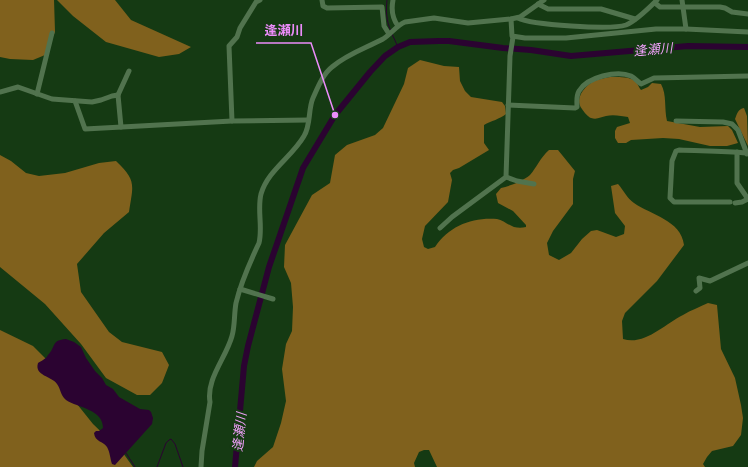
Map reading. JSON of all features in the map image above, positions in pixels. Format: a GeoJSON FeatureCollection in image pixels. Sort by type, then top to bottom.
{"type":"FeatureCollection","features":[{"type":"Feature","properties":{"kind":"street"},"geometry":{"type":"LineString","coordinates":[[232,121],[229,46],[237,37],[240,28],[256,2],[260,0]]}},
{"type":"Feature","properties":{"kind":"street"},"geometry":{"type":"LineString","coordinates":[[322,0],[323,6],[328,8],[382,7],[384,25],[393,30]]}},
{"type":"Feature","properties":{"kind":"street"},"geometry":{"type":"LineString","coordinates":[[393,0],[393,30]]}},
{"type":"Feature","properties":{"kind":"street"},"geometry":{"type":"LineString","coordinates":[[518,18],[544,0]]}},
{"type":"Feature","properties":{"kind":"street"},"geometry":{"type":"LineString","coordinates":[[682,0],[686,29]]}},
{"type":"Feature","properties":{"kind":"street"},"geometry":{"type":"LineString","coordinates":[[201,467],[210,402],[208,395],[213,379],[232,337],[236,304],[240,289],[260,238],[259,206],[264,188],[272,174],[305,136],[310,106],[313,98],[327,72],[339,62],[385,38],[393,30],[405,22],[434,18],[468,23],[518,18],[539,24],[613,27],[624,26],[635,19],[656,1],[660,8],[722,7],[732,12],[748,14]]}},
{"type":"Feature","properties":{"kind":"street"},"geometry":{"type":"LineString","coordinates":[[538,4],[548,9],[601,9],[635,19]]}},
{"type":"Feature","properties":{"kind":"street"},"geometry":{"type":"LineString","coordinates":[[506,177],[508,105],[513,38],[511,19]]}},
{"type":"Feature","properties":{"kind":"street"},"geometry":{"type":"LineString","coordinates":[[613,27],[614,34]]}},
{"type":"Feature","properties":{"kind":"street"},"geometry":{"type":"LineString","coordinates":[[513,38],[548,39],[656,29],[748,32]]}},
{"type":"Feature","properties":{"kind":"street"},"geometry":{"type":"LineString","coordinates":[[37,94],[52,33]]}},
{"type":"Feature","properties":{"kind":"street"},"geometry":{"type":"LineString","coordinates":[[121,127],[118,95],[129,70]]}},
{"type":"Feature","properties":{"kind":"street"},"geometry":{"type":"LineString","coordinates":[[508,105],[575,108],[577,107],[577,100],[580,90],[587,82],[598,77],[617,74],[632,76],[641,84],[654,78],[748,76]]}},
{"type":"Feature","properties":{"kind":"street"},"geometry":{"type":"LineString","coordinates":[[0,92],[18,86],[52,99],[76,101],[102,100],[118,95]]}},
{"type":"Feature","properties":{"kind":"street"},"geometry":{"type":"LineString","coordinates":[[76,101],[85,128],[232,121],[308,120]]}},
{"type":"Feature","properties":{"kind":"street"},"geometry":{"type":"LineString","coordinates":[[676,121],[722,122],[732,124],[738,130],[747,154]]}},
{"type":"Feature","properties":{"kind":"street"},"geometry":{"type":"LineString","coordinates":[[737,152],[737,183],[748,199],[742,202],[674,202],[670,198],[672,161],[676,151],[730,151],[737,152],[747,154]]}},
{"type":"Feature","properties":{"kind":"street"},"geometry":{"type":"LineString","coordinates":[[506,177],[517,181],[534,184]]}},
{"type":"Feature","properties":{"kind":"street"},"geometry":{"type":"LineString","coordinates":[[440,228],[452,217],[506,177]]}},
{"type":"Feature","properties":{"kind":"street"},"geometry":{"type":"LineString","coordinates":[[696,291],[700,288],[699,278],[710,282],[748,264]]}},
{"type":"Feature","properties":{"kind":"street"},"geometry":{"type":"LineString","coordinates":[[240,289],[273,299]]}},
{"type":"Feature","properties":{"kind":"shaded area"},"geometry":{"type":"Polygon","coordinates":[[[0,0],[54,0],[55,32],[45,55],[33,60],[0,57],[0,0]]]}},
{"type":"Feature","properties":{"kind":"shaded area"},"geometry":{"type":"Polygon","coordinates":[[[57,0],[115,0],[131,20],[191,47],[179,54],[159,57],[106,42],[73,16],[57,0]]]}},
{"type":"Feature","properties":{"kind":"shaded area"},"geometry":{"type":"Polygon","coordinates":[[[420,60],[444,66],[459,67],[460,81],[465,91],[471,97],[502,102],[505,106],[506,114],[484,125],[484,143],[489,150],[450,173],[452,180],[448,202],[425,226],[422,239],[424,247],[428,249],[435,247],[447,233],[470,221],[497,219],[514,227],[526,227],[526,225],[513,211],[498,203],[496,194],[501,188],[516,183],[530,175],[549,150],[558,150],[575,171],[573,179],[573,204],[553,231],[547,243],[549,255],[559,260],[571,253],[582,239],[591,231],[597,230],[616,237],[624,234],[625,226],[615,213],[611,186],[618,184],[627,197],[634,203],[671,224],[682,237],[684,245],[657,281],[625,313],[622,321],[623,339],[631,340],[646,337],[692,310],[708,303],[717,305],[721,349],[735,378],[743,418],[741,435],[733,446],[712,451],[703,464],[705,467],[437,467],[429,450],[424,450],[419,452],[414,463],[415,467],[254,467],[257,461],[273,447],[286,401],[282,369],[286,344],[292,331],[293,307],[291,283],[284,267],[285,245],[312,195],[330,183],[335,155],[347,145],[375,135],[383,128],[404,84],[408,68],[420,60]]]}},
{"type":"Feature","properties":{"kind":"shaded area"},"geometry":{"type":"Polygon","coordinates":[[[610,77],[624,77],[631,79],[636,82],[641,90],[648,87],[652,83],[661,84],[664,93],[667,121],[700,127],[728,126],[732,130],[738,143],[727,146],[710,146],[679,139],[663,138],[631,140],[626,143],[618,143],[615,138],[615,131],[617,127],[630,123],[628,117],[612,115],[593,119],[587,116],[579,101],[584,89],[591,83],[596,80],[610,77]]]}},
{"type":"Feature","properties":{"kind":"shaded area"},"geometry":{"type":"Polygon","coordinates":[[[744,108],[747,116],[748,146],[735,119],[739,111],[744,108]]]}},
{"type":"Feature","properties":{"kind":"shaded area"},"geometry":{"type":"Polygon","coordinates":[[[0,155],[11,161],[26,173],[39,176],[65,173],[99,163],[116,161],[127,174],[132,184],[129,212],[104,233],[77,264],[81,292],[109,332],[122,342],[162,352],[169,365],[162,383],[150,395],[137,395],[106,378],[81,344],[45,304],[0,267],[0,155]]]}},
{"type":"Feature","properties":{"kind":"shaded area"},"geometry":{"type":"Polygon","coordinates":[[[0,330],[33,346],[54,367],[73,399],[93,424],[123,453],[133,467],[0,467],[0,330]]]}},
{"type":"Feature","properties":{"kind":"shaded area"},"geometry":{"type":"Polygon","coordinates":[[[66,339],[81,347],[86,358],[95,371],[106,385],[113,389],[119,397],[140,409],[149,410],[151,412],[153,418],[152,424],[115,465],[112,464],[107,447],[97,440],[94,433],[103,428],[99,417],[89,410],[66,400],[55,381],[41,373],[37,367],[38,363],[45,359],[56,342],[66,339]]]}},
{"type":"Feature","properties":{"kind":"waterway"},"geometry":{"type":"LineString","coordinates":[[387,0],[387,20],[391,31]]}},
{"type":"Feature","properties":{"kind":"waterway"},"geometry":{"type":"LineString","coordinates":[[392,34],[398,47]]}},
{"type":"Feature","properties":{"kind":"waterway","name":"逢瀬川"},"geometry":{"type":"LineString","coordinates":[[235,467],[244,366],[248,346],[269,267],[303,168],[335,115],[385,56],[398,47],[410,42],[439,41],[531,50],[571,56],[688,46],[748,47]]}},
{"type":"Feature","properties":{"kind":"waterway"},"geometry":{"type":"LineString","coordinates":[[157,467],[166,443],[171,439],[175,444],[183,467]]}},
{"type":"Feature","properties":{"kind":"waterway"},"geometry":{"type":"LineString","coordinates":[[126,453],[135,467]]}},
{"type":"Feature","properties":{"kind":"place","name":"逢瀬川"},"geometry":{"type":"Point","coordinates":[335,115]}}]}
